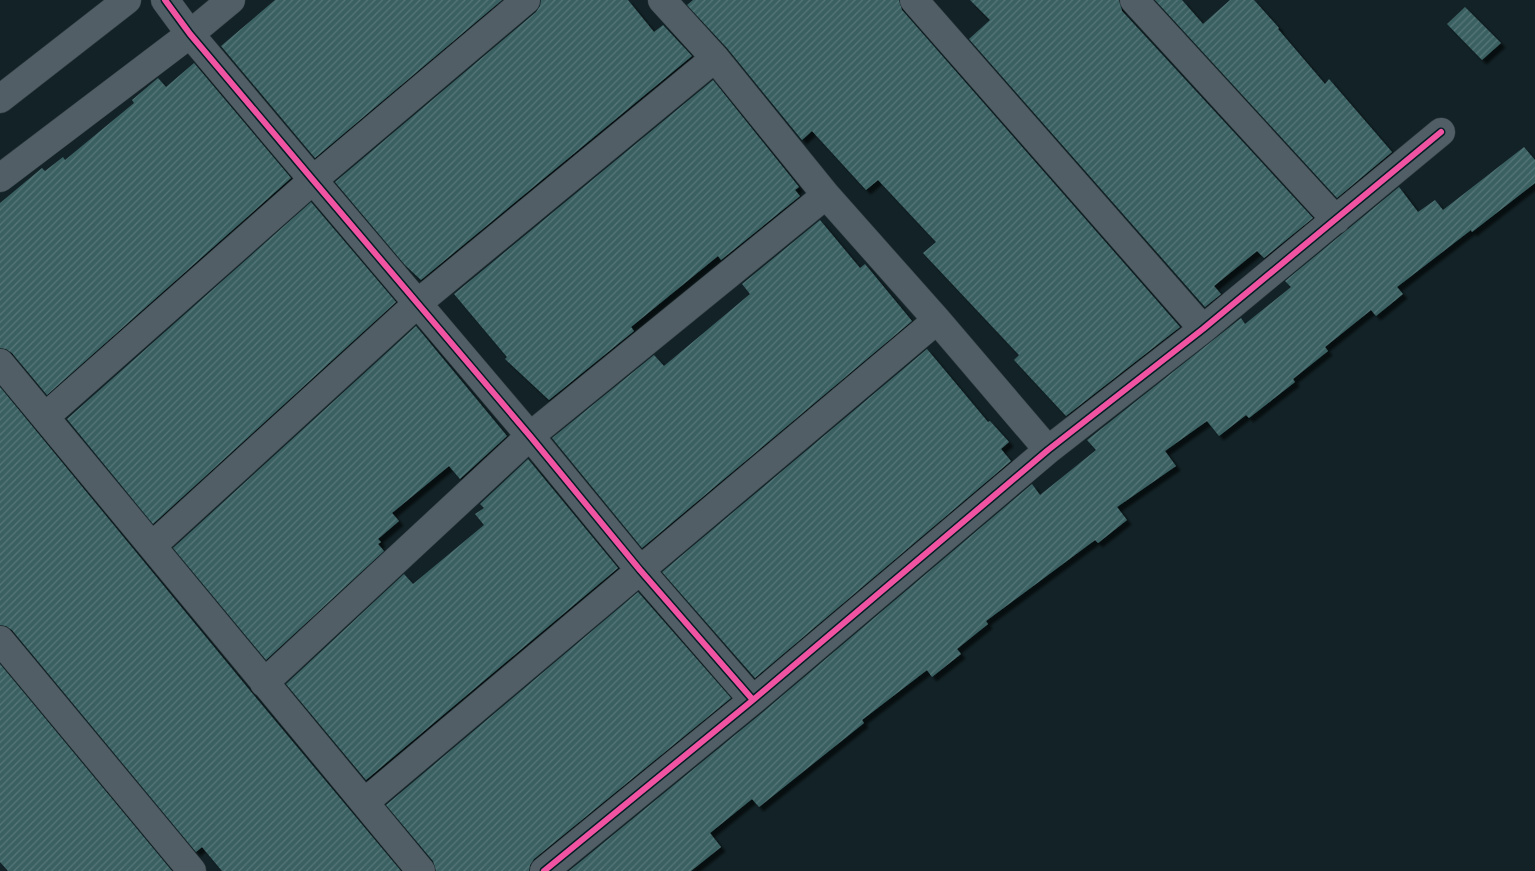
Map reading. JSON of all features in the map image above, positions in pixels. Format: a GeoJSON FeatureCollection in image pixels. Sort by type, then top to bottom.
{"type":"FeatureCollection","features":[{"type":"Feature","properties":{"kind":"street"},"geometry":{"type":"LineString","coordinates":[[3,89],[127,0]]}},
{"type":"Feature","properties":{"kind":"street"},"geometry":{"type":"LineString","coordinates":[[165,0],[190,34],[530,436],[640,570],[753,700]]}},
{"type":"Feature","properties":{"kind":"street"},"geometry":{"type":"LineString","coordinates":[[0,178],[190,34],[231,0]]}},
{"type":"Feature","properties":{"kind":"street"},"geometry":{"type":"LineString","coordinates":[[45,417],[313,180],[526,0]]}},
{"type":"Feature","properties":{"kind":"street"},"geometry":{"type":"LineString","coordinates":[[662,0],[715,58],[826,195],[937,320],[1048,450]]}},
{"type":"Feature","properties":{"kind":"street"},"geometry":{"type":"LineString","coordinates":[[914,0],[1203,329]]}},
{"type":"Feature","properties":{"kind":"street"},"geometry":{"type":"LineString","coordinates":[[1134,0],[1336,220]]}},
{"type":"Feature","properties":{"kind":"street"},"geometry":{"type":"LineString","coordinates":[[152,546],[418,303],[715,58]]}},
{"type":"Feature","properties":{"kind":"street"},"geometry":{"type":"LineString","coordinates":[[544,871],[753,700],[1048,450],[1203,329],[1441,132]]}},
{"type":"Feature","properties":{"kind":"street"},"geometry":{"type":"LineString","coordinates":[[264,683],[530,436],[826,195]]}},
{"type":"Feature","properties":{"kind":"street"},"geometry":{"type":"LineString","coordinates":[[365,802],[937,320]]}},
{"type":"Feature","properties":{"kind":"street"},"geometry":{"type":"LineString","coordinates":[[0,363],[421,871]]}},
{"type":"Feature","properties":{"kind":"street"},"geometry":{"type":"LineString","coordinates":[[0,640],[192,871]]}},
{"type":"Feature","properties":{"kind":"building"},"geometry":{"type":"Polygon","coordinates":[[[275,0],[502,0],[315,158],[221,46],[275,0]]]}},
{"type":"Feature","properties":{"kind":"building"},"geometry":{"type":"Polygon","coordinates":[[[541,0],[628,0],[654,32],[663,25],[692,56],[421,280],[405,265],[335,182],[536,12],[541,0]]]}},
{"type":"Feature","properties":{"kind":"building"},"geometry":{"type":"Polygon","coordinates":[[[693,0],[899,0],[902,10],[1180,327],[1066,416],[1014,360],[1019,355],[923,253],[936,242],[878,180],[866,190],[812,131],[802,140],[727,48],[687,5],[693,0]]]}},
{"type":"Feature","properties":{"kind":"building"},"geometry":{"type":"Polygon","coordinates":[[[970,0],[1119,0],[1122,11],[1313,218],[1264,258],[1257,251],[1214,286],[1221,294],[1205,307],[969,39],[990,20],[970,0]]]}},
{"type":"Feature","properties":{"kind":"building"},"geometry":{"type":"Polygon","coordinates":[[[1155,0],[1182,0],[1203,24],[1230,0],[1254,0],[1325,84],[1329,79],[1392,152],[1337,198],[1155,0]]]}},
{"type":"Feature","properties":{"kind":"building"},"geometry":{"type":"Polygon","coordinates":[[[1465,7],[1501,43],[1482,60],[1447,24],[1465,7]]]}},
{"type":"Feature","properties":{"kind":"building"},"geometry":{"type":"Polygon","coordinates":[[[194,63],[291,178],[47,395],[12,353],[0,348],[0,203],[42,168],[45,171],[63,157],[65,160],[134,103],[132,100],[158,78],[166,87],[194,63]]]}},
{"type":"Feature","properties":{"kind":"building"},"geometry":{"type":"Polygon","coordinates":[[[713,80],[799,187],[795,190],[800,196],[721,260],[718,256],[631,327],[634,331],[549,400],[505,359],[507,357],[454,294],[713,80]]]}},
{"type":"Feature","properties":{"kind":"building"},"geometry":{"type":"Polygon","coordinates":[[[1524,147],[1535,160],[1535,183],[1397,287],[1403,294],[1376,316],[1371,310],[1325,347],[1328,351],[1293,379],[1295,382],[1249,418],[1246,415],[1219,436],[1207,421],[1165,451],[1176,466],[1117,507],[1127,520],[1098,543],[1095,540],[986,621],[988,624],[957,649],[961,654],[932,677],[927,670],[862,720],[864,723],[759,807],[752,799],[710,833],[721,847],[691,871],[569,871],[763,712],[1032,484],[1040,495],[1096,450],[1087,440],[1241,318],[1245,324],[1291,287],[1285,281],[1399,187],[1418,212],[1435,200],[1443,210],[1524,147]]]}},
{"type":"Feature","properties":{"kind":"building"},"geometry":{"type":"Polygon","coordinates":[[[311,202],[396,302],[153,524],[67,419],[311,202]]]}},
{"type":"Feature","properties":{"kind":"building"},"geometry":{"type":"Polygon","coordinates":[[[820,220],[860,268],[865,264],[912,321],[642,548],[552,438],[654,355],[664,366],[750,294],[742,284],[820,220]]]}},
{"type":"Feature","properties":{"kind":"building"},"geometry":{"type":"Polygon","coordinates":[[[416,326],[507,436],[460,479],[449,466],[392,513],[399,521],[378,539],[381,542],[378,544],[384,551],[266,660],[173,548],[416,326]]]}},
{"type":"Feature","properties":{"kind":"building"},"geometry":{"type":"Polygon","coordinates":[[[927,349],[988,422],[990,421],[1009,442],[1001,449],[1011,461],[755,678],[662,572],[927,349]]]}},
{"type":"Feature","properties":{"kind":"building"},"geometry":{"type":"Polygon","coordinates":[[[0,387],[401,871],[222,871],[202,847],[196,852],[12,630],[0,625],[0,387]]]}},
{"type":"Feature","properties":{"kind":"building"},"geometry":{"type":"Polygon","coordinates":[[[528,459],[618,568],[366,780],[286,684],[404,574],[413,584],[484,525],[475,514],[484,508],[480,504],[528,459]]]}},
{"type":"Feature","properties":{"kind":"building"},"geometry":{"type":"Polygon","coordinates":[[[638,592],[731,698],[534,859],[529,871],[436,871],[433,861],[386,805],[638,592]]]}},
{"type":"Feature","properties":{"kind":"building"},"geometry":{"type":"Polygon","coordinates":[[[0,664],[172,871],[8,871],[0,862],[0,664]]]}},
{"type":"Feature","properties":{"kind":"cycle path"},"geometry":{"type":"LineString","coordinates":[[165,0],[190,34],[530,436],[640,570],[753,700]]}},
{"type":"Feature","properties":{"kind":"cycle path"},"geometry":{"type":"LineString","coordinates":[[544,871],[753,700],[1048,450],[1203,329],[1441,132]]}}]}
